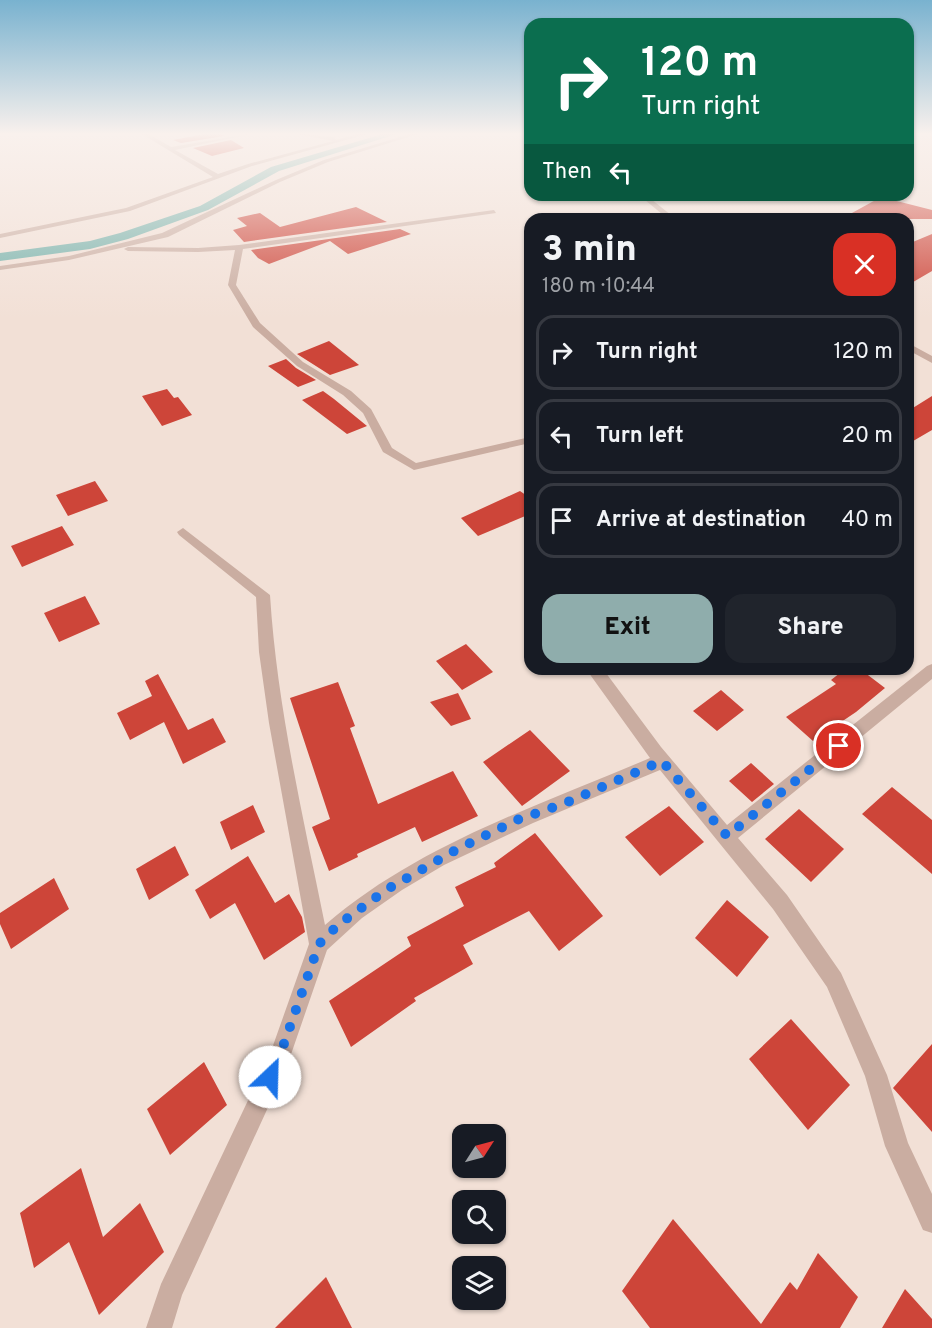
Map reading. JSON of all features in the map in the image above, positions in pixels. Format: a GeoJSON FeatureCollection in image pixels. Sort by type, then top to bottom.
{"type":"FeatureCollection","features":[{"type":"Feature","properties":{"kind":"street"},"geometry":{"type":"LineString","coordinates":[[0,236],[118,212],[167,195]]}},
{"type":"Feature","properties":{"kind":"street"},"geometry":{"type":"LineString","coordinates":[[0,268],[69,258],[165,235],[250,195]]}},
{"type":"Feature","properties":{"kind":"street"},"geometry":{"type":"LineString","coordinates":[[650,201],[664,213]]}},
{"type":"Feature","properties":{"kind":"street"},"geometry":{"type":"LineString","coordinates":[[110,247],[165,250],[239,247],[494,212]]}},
{"type":"Feature","properties":{"kind":"street"},"geometry":{"type":"LineString","coordinates":[[239,247],[232,285],[256,325],[300,364],[347,393],[367,411],[387,450],[414,467],[524,441]]}},
{"type":"Feature","properties":{"kind":"street"},"geometry":{"type":"LineString","coordinates":[[914,350],[932,360]]}},
{"type":"Feature","properties":{"kind":"street"},"geometry":{"type":"LineString","coordinates":[[183,532],[263,595],[266,652],[277,723],[319,944]]}},
{"type":"Feature","properties":{"kind":"street"},"geometry":{"type":"LineString","coordinates":[[727,836],[932,670]]}},
{"type":"Feature","properties":{"kind":"street"},"geometry":{"type":"LineString","coordinates":[[598,675],[662,761],[780,902],[834,980],[876,1075],[897,1146],[932,1221]]}},
{"type":"Feature","properties":{"kind":"street"},"geometry":{"type":"LineString","coordinates":[[159,1328],[179,1272],[279,1058],[319,944],[338,925],[386,890],[456,850],[517,820],[563,804],[662,761]]}},
{"type":"Feature","properties":{"kind":"building"},"geometry":{"type":"Polygon","coordinates":[[[874,201],[897,201],[932,210],[932,219],[914,219],[914,213],[852,213],[874,201]]]}},
{"type":"Feature","properties":{"kind":"building"},"geometry":{"type":"Polygon","coordinates":[[[356,207],[387,222],[244,242],[233,230],[247,226],[237,218],[260,213],[280,227],[356,207]]]}},
{"type":"Feature","properties":{"kind":"building"},"geometry":{"type":"Polygon","coordinates":[[[400,229],[411,234],[348,254],[330,241],[269,264],[258,258],[251,250],[400,229]]]}},
{"type":"Feature","properties":{"kind":"building"},"geometry":{"type":"Polygon","coordinates":[[[932,234],[932,271],[914,282],[914,242],[932,234]]]}},
{"type":"Feature","properties":{"kind":"building"},"geometry":{"type":"Polygon","coordinates":[[[329,341],[359,365],[330,375],[297,354],[329,341]]]}},
{"type":"Feature","properties":{"kind":"building"},"geometry":{"type":"Polygon","coordinates":[[[286,359],[316,380],[298,387],[268,366],[286,359]]]}},
{"type":"Feature","properties":{"kind":"building"},"geometry":{"type":"Polygon","coordinates":[[[167,389],[174,398],[178,397],[192,415],[162,426],[142,396],[167,389]]]}},
{"type":"Feature","properties":{"kind":"building"},"geometry":{"type":"Polygon","coordinates":[[[323,391],[367,426],[347,434],[302,400],[323,391]]]}},
{"type":"Feature","properties":{"kind":"building"},"geometry":{"type":"Polygon","coordinates":[[[932,396],[932,430],[914,440],[914,407],[932,396]]]}},
{"type":"Feature","properties":{"kind":"building"},"geometry":{"type":"Polygon","coordinates":[[[95,481],[108,501],[68,516],[56,495],[95,481]]]}},
{"type":"Feature","properties":{"kind":"building"},"geometry":{"type":"Polygon","coordinates":[[[520,491],[524,494],[524,517],[478,536],[461,518],[520,491]]]}},
{"type":"Feature","properties":{"kind":"building"},"geometry":{"type":"Polygon","coordinates":[[[62,526],[74,545],[22,567],[11,546],[62,526]]]}},
{"type":"Feature","properties":{"kind":"building"},"geometry":{"type":"Polygon","coordinates":[[[85,596],[100,624],[59,642],[44,613],[85,596]]]}},
{"type":"Feature","properties":{"kind":"building"},"geometry":{"type":"Polygon","coordinates":[[[466,644],[493,672],[462,690],[436,661],[466,644]]]}},
{"type":"Feature","properties":{"kind":"building"},"geometry":{"type":"Polygon","coordinates":[[[158,674],[188,730],[213,718],[226,742],[183,764],[164,722],[130,740],[117,713],[152,696],[145,681],[158,674]]]}},
{"type":"Feature","properties":{"kind":"building"},"geometry":{"type":"Polygon","coordinates":[[[837,675],[868,675],[885,688],[856,712],[813,741],[786,717],[836,684],[831,680],[837,675]]]}},
{"type":"Feature","properties":{"kind":"building"},"geometry":{"type":"Polygon","coordinates":[[[338,682],[355,726],[350,728],[378,804],[453,771],[478,816],[422,842],[415,827],[357,854],[358,857],[329,871],[312,827],[330,819],[290,698],[338,682]]]}},
{"type":"Feature","properties":{"kind":"building"},"geometry":{"type":"Polygon","coordinates":[[[721,690],[744,710],[717,731],[693,711],[721,690]]]}},
{"type":"Feature","properties":{"kind":"building"},"geometry":{"type":"Polygon","coordinates":[[[458,693],[471,719],[451,726],[430,702],[458,693]]]}},
{"type":"Feature","properties":{"kind":"building"},"geometry":{"type":"Polygon","coordinates":[[[530,730],[570,771],[522,806],[483,762],[530,730]]]}},
{"type":"Feature","properties":{"kind":"building"},"geometry":{"type":"Polygon","coordinates":[[[751,763],[774,784],[752,802],[729,781],[751,763]]]}},
{"type":"Feature","properties":{"kind":"building"},"geometry":{"type":"Polygon","coordinates":[[[892,787],[932,820],[932,874],[862,814],[892,787]]]}},
{"type":"Feature","properties":{"kind":"building"},"geometry":{"type":"Polygon","coordinates":[[[253,805],[265,832],[231,850],[220,822],[253,805]]]}},
{"type":"Feature","properties":{"kind":"building"},"geometry":{"type":"Polygon","coordinates":[[[669,806],[704,842],[660,876],[625,837],[669,806]]]}},
{"type":"Feature","properties":{"kind":"building"},"geometry":{"type":"Polygon","coordinates":[[[799,809],[844,849],[811,882],[765,839],[799,809]]]}},
{"type":"Feature","properties":{"kind":"building"},"geometry":{"type":"Polygon","coordinates":[[[535,833],[603,916],[559,951],[529,911],[463,945],[473,964],[414,998],[416,1001],[351,1047],[329,1001],[411,946],[407,937],[464,906],[455,887],[496,867],[494,863],[535,833]]]}},
{"type":"Feature","properties":{"kind":"building"},"geometry":{"type":"Polygon","coordinates":[[[175,846],[189,875],[149,900],[136,869],[175,846]]]}},
{"type":"Feature","properties":{"kind":"building"},"geometry":{"type":"Polygon","coordinates":[[[248,856],[275,903],[289,894],[302,917],[305,932],[264,960],[235,903],[210,919],[195,890],[248,856]]]}},
{"type":"Feature","properties":{"kind":"building"},"geometry":{"type":"Polygon","coordinates":[[[54,878],[69,909],[11,949],[0,924],[0,913],[54,878]]]}},
{"type":"Feature","properties":{"kind":"building"},"geometry":{"type":"Polygon","coordinates":[[[727,900],[769,937],[737,977],[695,938],[727,900]]]}},
{"type":"Feature","properties":{"kind":"building"},"geometry":{"type":"Polygon","coordinates":[[[791,1019],[850,1085],[808,1130],[749,1059],[791,1019]]]}},
{"type":"Feature","properties":{"kind":"building"},"geometry":{"type":"Polygon","coordinates":[[[932,1044],[932,1132],[893,1088],[932,1044]]]}},
{"type":"Feature","properties":{"kind":"building"},"geometry":{"type":"Polygon","coordinates":[[[204,1062],[227,1105],[170,1155],[147,1109],[204,1062]]]}},
{"type":"Feature","properties":{"kind":"building"},"geometry":{"type":"Polygon","coordinates":[[[81,1168],[103,1237],[140,1203],[164,1252],[99,1315],[69,1242],[34,1268],[20,1213],[81,1168]]]}},
{"type":"Feature","properties":{"kind":"building"},"geometry":{"type":"Polygon","coordinates":[[[673,1219],[761,1324],[790,1282],[797,1290],[818,1253],[858,1297],[840,1328],[650,1328],[622,1291],[673,1219]]]}},
{"type":"Feature","properties":{"kind":"building"},"geometry":{"type":"Polygon","coordinates":[[[326,1277],[352,1328],[275,1328],[326,1277]]]}},
{"type":"Feature","properties":{"kind":"building"},"geometry":{"type":"Polygon","coordinates":[[[905,1289],[932,1319],[932,1328],[882,1328],[905,1289]]]}},
{"type":"Feature","properties":{"kind":"waterway"},"geometry":{"type":"LineString","coordinates":[[0,257],[90,245],[124,236],[204,208],[228,195]]}},
{"type":"Feature","properties":{"kind":"route"},"geometry":{"type":"LineString","coordinates":[[270,1077],[279,1058],[319,944],[338,925],[386,890],[456,850],[517,820],[563,804],[662,761],[727,836],[839,746]]}}]}
